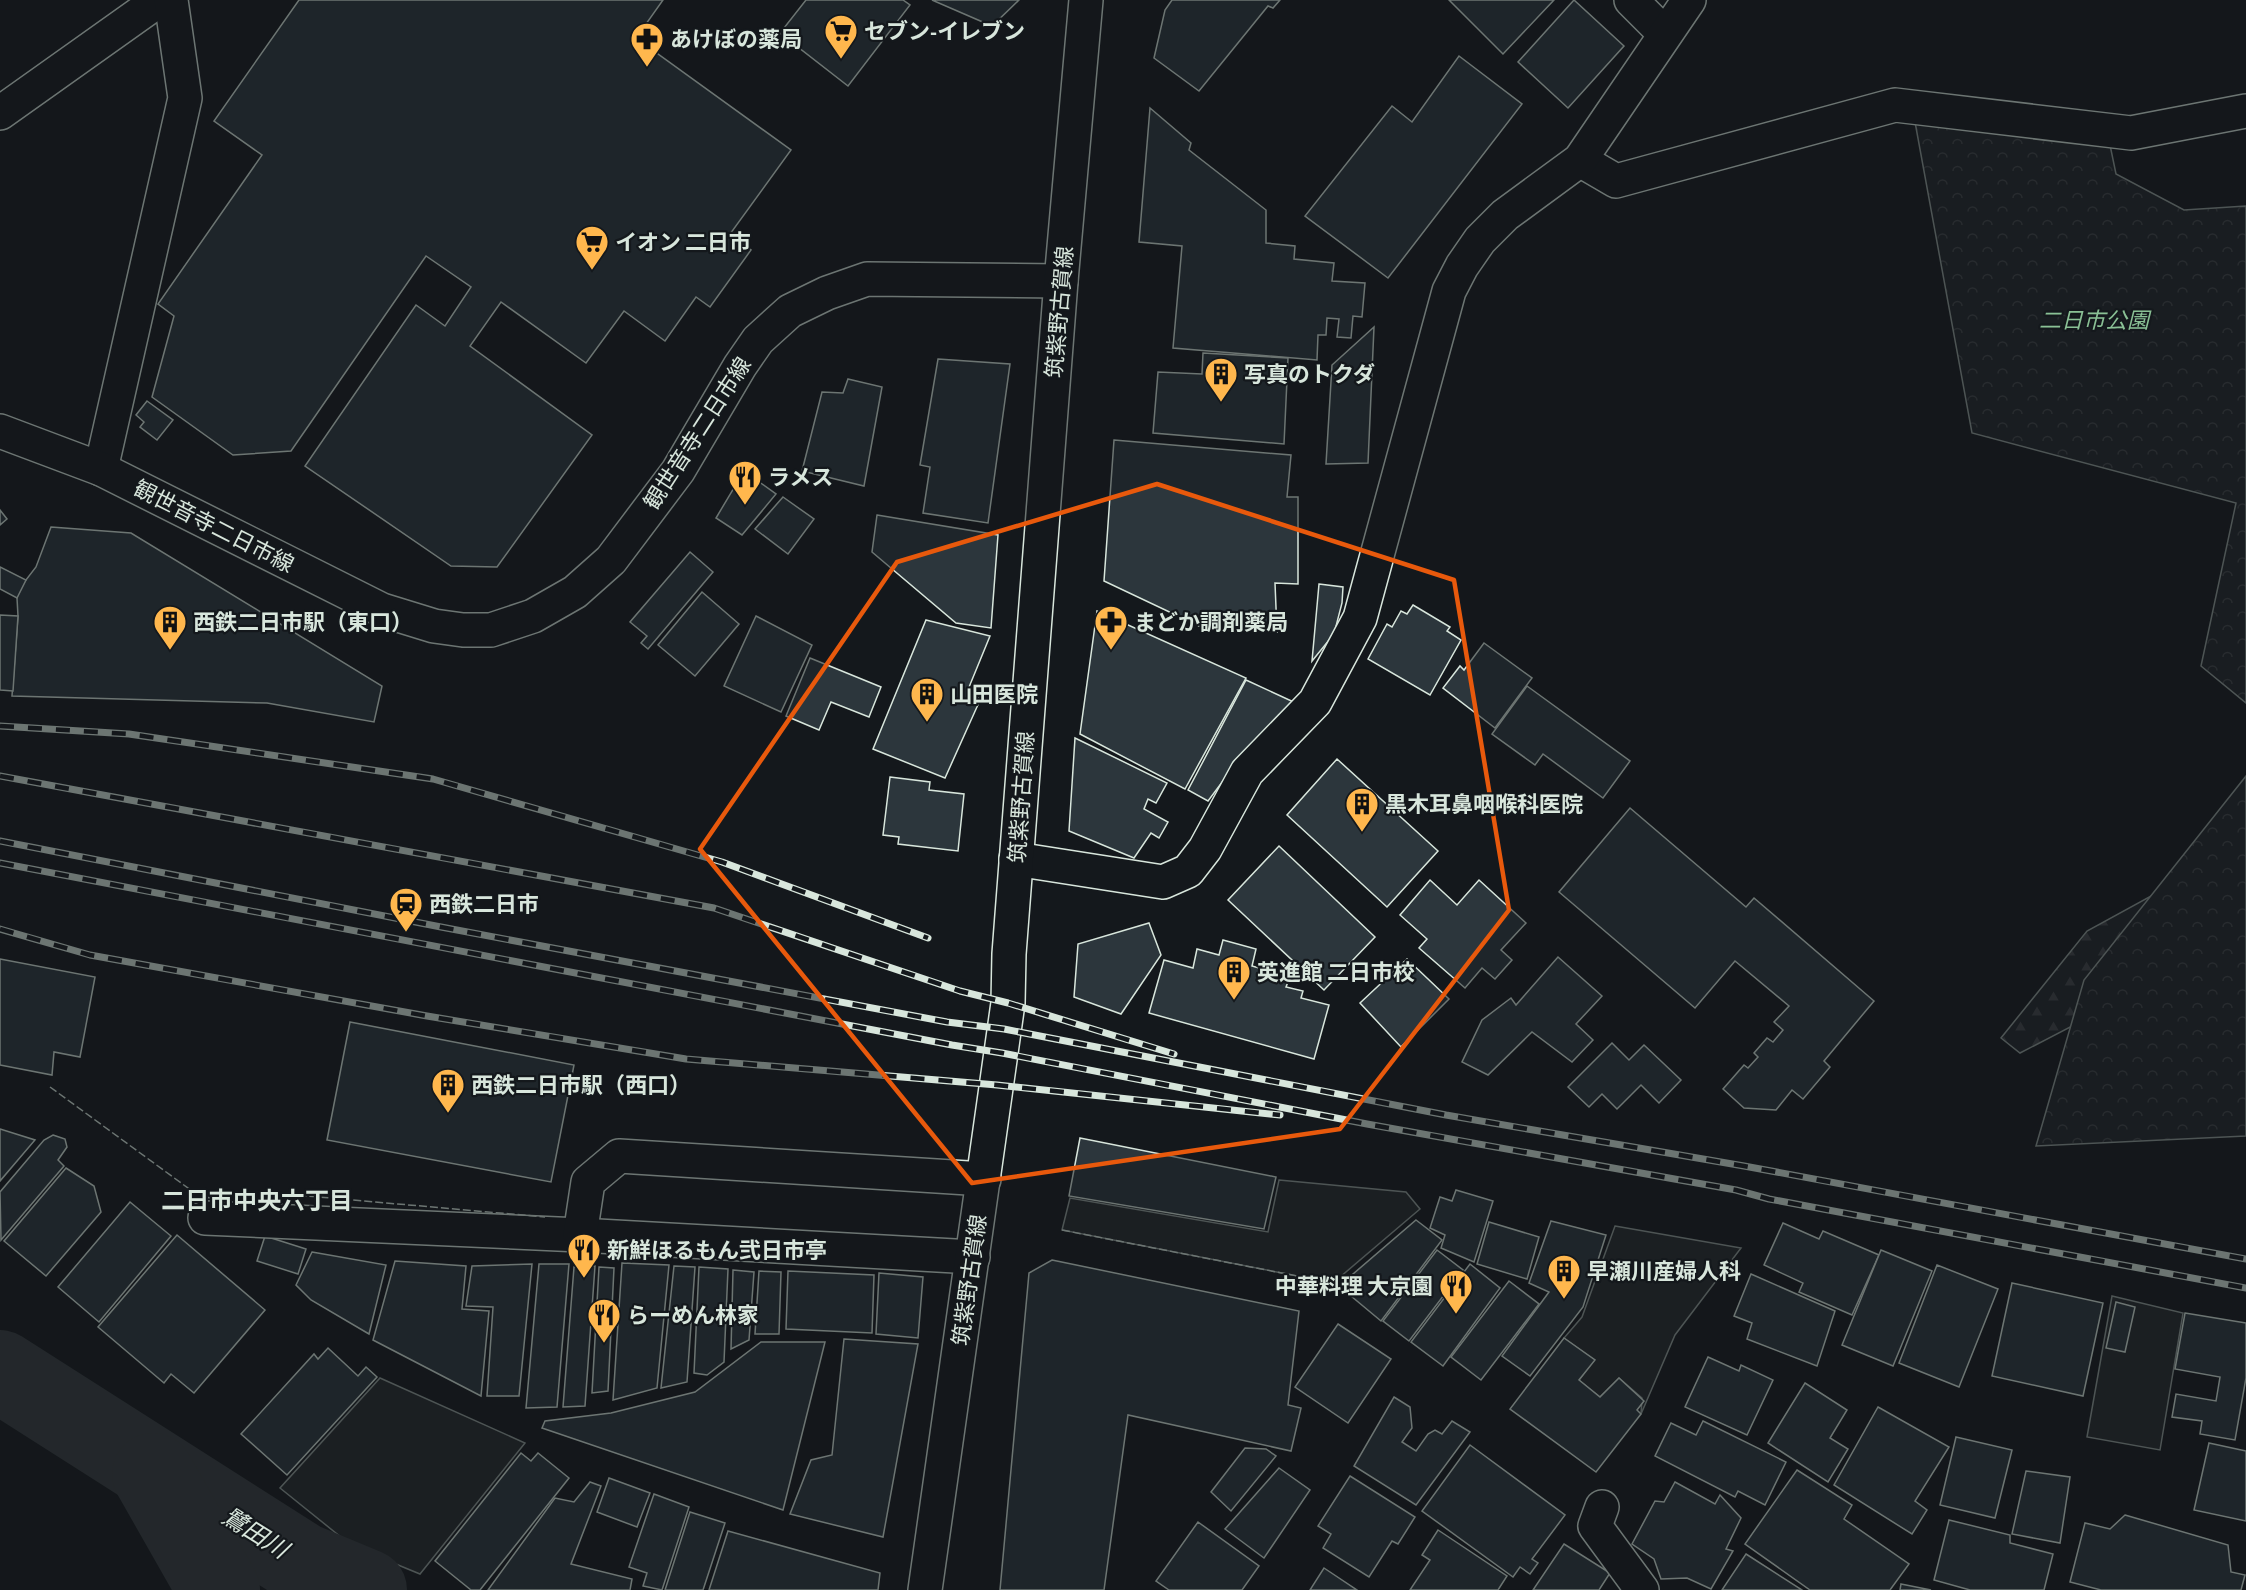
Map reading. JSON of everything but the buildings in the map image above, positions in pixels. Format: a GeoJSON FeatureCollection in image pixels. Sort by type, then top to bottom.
{"type":"FeatureCollection","features":[{"type":"Feature","properties":{"kind":"street"},"geometry":{"type":"LineString","coordinates":[[0,113],[159,0]]}},
{"type":"Feature","properties":{"kind":"street"},"geometry":{"type":"LineString","coordinates":[[101,469],[185,98],[171,0]]}},
{"type":"Feature","properties":{"kind":"street","name":"筑紫野古賀線"},"geometry":{"type":"LineString","coordinates":[[925,1590],[1008,1003],[1016,859],[1061,281],[1086,0]]}},
{"type":"Feature","properties":{"kind":"street"},"geometry":{"type":"LineString","coordinates":[[1630,0],[1665,34]]}},
{"type":"Feature","properties":{"kind":"street"},"geometry":{"type":"LineString","coordinates":[[1016,859],[1163,882],[1188,871],[1205,849],[1247,772],[1315,702],[1360,618],[1449,291],[1462,266],[1480,240],[1505,215],[1580,160],[1689,0]]}},
{"type":"Feature","properties":{"kind":"street"},"geometry":{"type":"LineString","coordinates":[[1580,160],[1616,181],[1895,105],[2131,133],[2246,111]]}},
{"type":"Feature","properties":{"kind":"street","name":"観世音寺二日市線"},"geometry":{"type":"LineString","coordinates":[[0,431],[101,469],[382,610],[434,626],[463,630],[491,630],[533,616],[574,592],[610,560],[678,471],[758,340],[790,311],[827,292],[867,279],[1061,281]]}},
{"type":"Feature","properties":{"kind":"street"},"geometry":{"type":"LineString","coordinates":[[580,1236],[588,1182],[619,1156],[984,1179]]}},
{"type":"Feature","properties":{"kind":"street"},"geometry":{"type":"LineString","coordinates":[[205,1218],[973,1257]]}},
{"type":"Feature","properties":{"kind":"street"},"geometry":{"type":"LineString","coordinates":[[1602,1507],[1595,1526],[1642,1590]]}},
{"type":"Feature","properties":{"kind":"highlighted area"},"geometry":{"type":"Polygon","coordinates":[[[1157,484],[1454,580],[1509,910],[1340,1129],[972,1183],[700,849],[897,562],[1157,484]]]}},
{"type":"Feature","properties":{"kind":"green space","name":"二日市公園"},"geometry":{"type":"Polygon","coordinates":[[[1915,122],[2110,145],[2116,174],[2184,210],[2246,206],[2246,703],[2201,666],[2236,503],[1972,433],[1915,122]]]}},
{"type":"Feature","properties":{"kind":"green space"},"geometry":{"type":"Polygon","coordinates":[[[2246,776],[2246,1136],[2036,1146],[2084,980],[2246,776]]]}},
{"type":"Feature","properties":{"kind":"green space"},"geometry":{"type":"Polygon","coordinates":[[[2162,890],[2080,1022],[2020,1053],[2001,1038],[2087,931],[2162,890]]]}},
{"type":"Feature","properties":{"kind":"shaded area"},"geometry":{"type":"Polygon","coordinates":[[[1279,1180],[1406,1192],[1420,1209],[1333,1283],[1062,1230],[1070,1198],[1268,1232],[1279,1180]]]}},
{"type":"Feature","properties":{"kind":"shaded area"},"geometry":{"type":"Polygon","coordinates":[[[1615,1226],[1741,1248],[1675,1335],[1641,1414],[1642,1398],[1619,1378],[1600,1397],[1579,1380],[1594,1360],[1564,1338],[1582,1317],[1615,1226]]]}},
{"type":"Feature","properties":{"kind":"shaded area"},"geometry":{"type":"Polygon","coordinates":[[[2112,1296],[2183,1313],[2160,1450],[2087,1437],[2112,1296]]]}},
{"type":"Feature","properties":{"kind":"shaded area"},"geometry":{"type":"Polygon","coordinates":[[[380,1378],[525,1443],[420,1574],[352,1546],[280,1488],[380,1378]]]}},
{"type":"Feature","properties":{"kind":"waterway","name":"鷺田川"},"geometry":{"type":"LineString","coordinates":[[0,1371],[301,1563],[366,1590]]}},
{"type":"Feature","properties":{"kind":"waterway","name":"鷺田川"},"geometry":{"type":"LineString","coordinates":[[153,1474],[219,1590]]}},
{"type":"Feature","properties":{"kind":"railway"},"geometry":{"type":"LineString","coordinates":[[0,726],[129,734],[433,779],[722,862],[928,938]]}},
{"type":"Feature","properties":{"kind":"railway"},"geometry":{"type":"LineString","coordinates":[[0,776],[714,908],[960,991],[1008,1003],[1174,1054]]}},
{"type":"Feature","properties":{"kind":"railway"},"geometry":{"type":"LineString","coordinates":[[0,841],[441,927],[947,1022],[1004,1029],[1446,1115],[1744,1166],[2246,1259]]}},
{"type":"Feature","properties":{"kind":"railway"},"geometry":{"type":"LineString","coordinates":[[0,863],[1367,1124],[1736,1190],[1769,1199],[2246,1288]]}},
{"type":"Feature","properties":{"kind":"railway"},"geometry":{"type":"LineString","coordinates":[[0,929],[90,955],[427,1016],[686,1059],[997,1085],[1280,1115]]}},
{"type":"Feature","properties":{"kind":"fence"},"geometry":{"type":"LineString","coordinates":[[50,1087],[192,1191],[222,1203]]}},
{"type":"Feature","properties":{"kind":"fence"},"geometry":{"type":"LineString","coordinates":[[245,1205],[285,1194],[545,1217]]}},
{"type":"Feature","properties":{"kind":"fence"},"geometry":{"type":"LineString","coordinates":[[1062,1230],[1333,1283]]}},
{"type":"Feature","properties":{"kind":"place","name":"セブン-イレブン"},"geometry":{"type":"Point","coordinates":[841,60]}},
{"type":"Feature","properties":{"kind":"place","name":"あけぼの薬局"},"geometry":{"type":"Point","coordinates":[647,68]}},
{"type":"Feature","properties":{"kind":"place","name":"イオン 二日市"},"geometry":{"type":"Point","coordinates":[592,271]}},
{"type":"Feature","properties":{"kind":"place","name":"写真のトクダ"},"geometry":{"type":"Point","coordinates":[1221,403]}},
{"type":"Feature","properties":{"kind":"place","name":"ラメス"},"geometry":{"type":"Point","coordinates":[745,506]}},
{"type":"Feature","properties":{"kind":"place","name":"西鉄二日市駅（東口）"},"geometry":{"type":"Point","coordinates":[170,651]}},
{"type":"Feature","properties":{"kind":"place","name":"まどか調剤薬局"},"geometry":{"type":"Point","coordinates":[1111,651]}},
{"type":"Feature","properties":{"kind":"place","name":"山田医院"},"geometry":{"type":"Point","coordinates":[927,723]}},
{"type":"Feature","properties":{"kind":"place","name":"黒木耳鼻咽喉科医院"},"geometry":{"type":"Point","coordinates":[1362,833]}},
{"type":"Feature","properties":{"kind":"place","name":"西鉄二日市"},"geometry":{"type":"Point","coordinates":[406,933]}},
{"type":"Feature","properties":{"kind":"place","name":"英進館 二日市校"},"geometry":{"type":"Point","coordinates":[1234,1001]}},
{"type":"Feature","properties":{"kind":"place","name":"西鉄二日市駅（西口）"},"geometry":{"type":"Point","coordinates":[448,1114]}},
{"type":"Feature","properties":{"kind":"place","name":"新鮮ほるもん弐日市亭"},"geometry":{"type":"Point","coordinates":[584,1279]}},
{"type":"Feature","properties":{"kind":"place","name":"早瀬川産婦人科"},"geometry":{"type":"Point","coordinates":[1564,1300]}},
{"type":"Feature","properties":{"kind":"place","name":"中華料理 大京園"},"geometry":{"type":"Point","coordinates":[1456,1315]}},
{"type":"Feature","properties":{"kind":"place","name":"らーめん林家"},"geometry":{"type":"Point","coordinates":[604,1344]}},
{"type":"Feature","properties":{"kind":"district","name":"二日市中央六丁目"},"geometry":{"type":"Point","coordinates":[257,1201]}}]}
